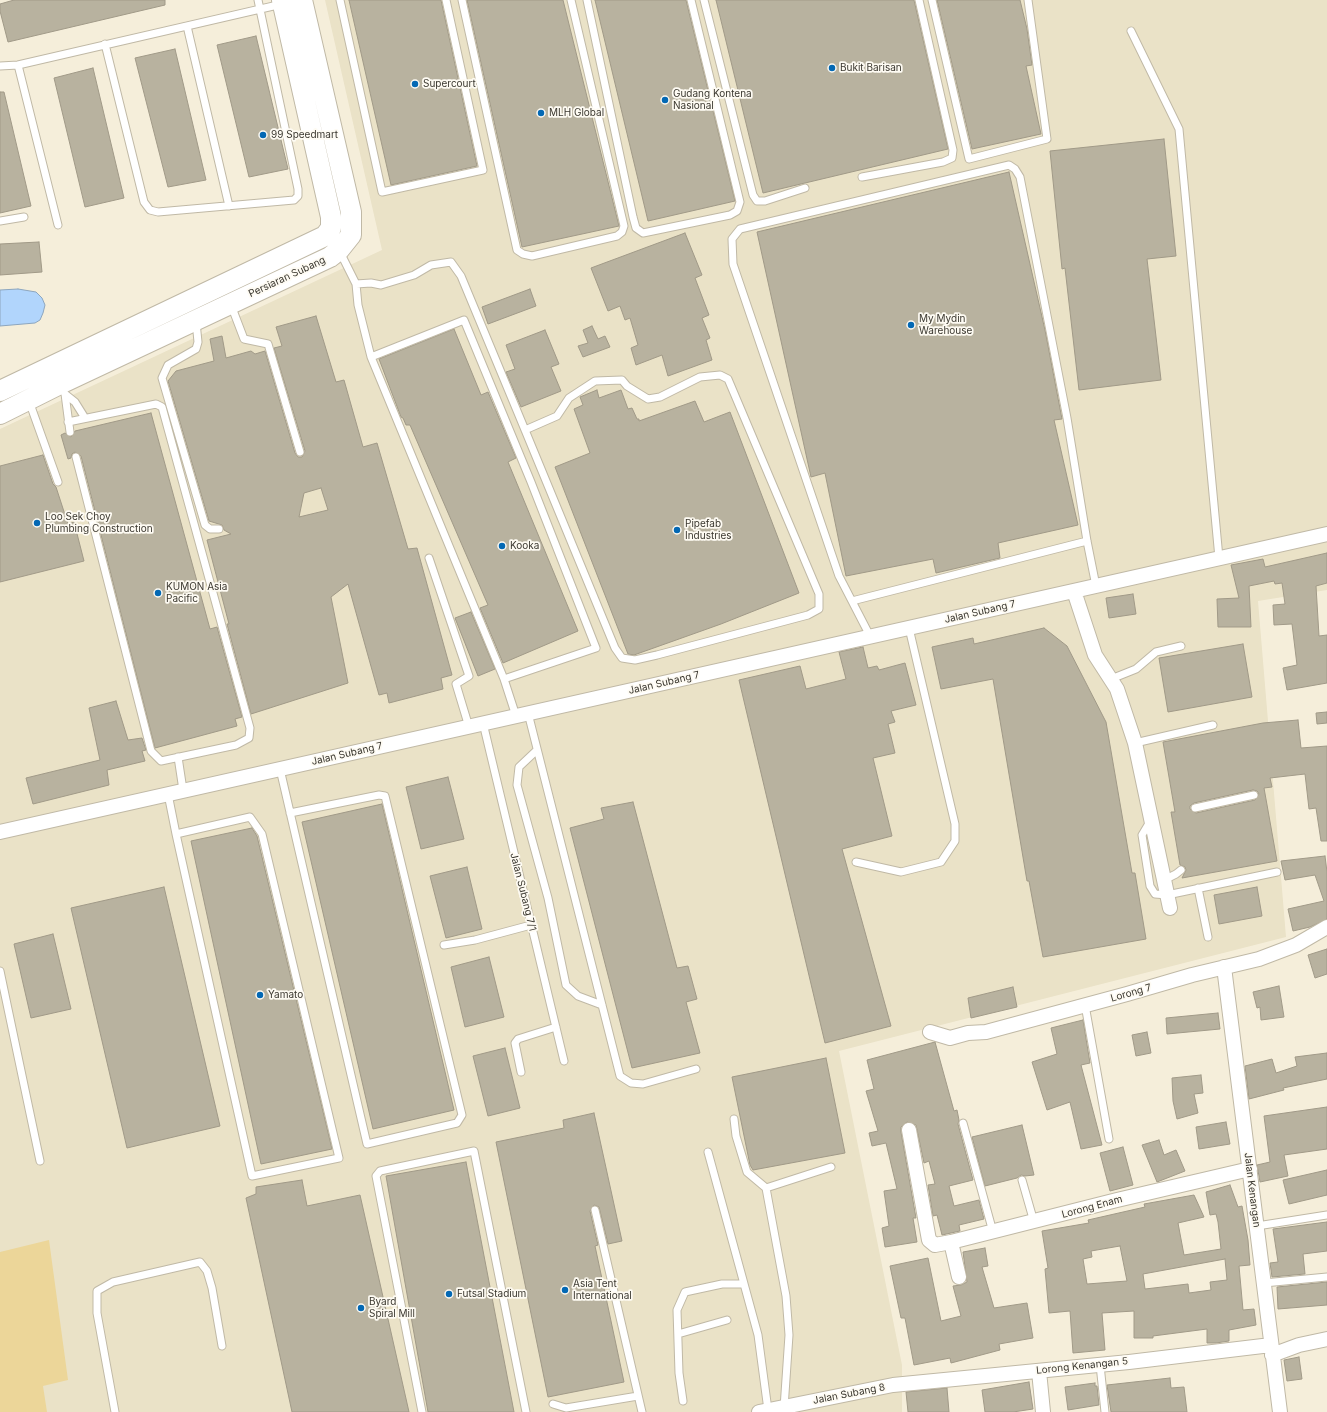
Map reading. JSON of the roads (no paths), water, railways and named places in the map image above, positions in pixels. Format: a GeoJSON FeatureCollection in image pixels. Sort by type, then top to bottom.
{"type":"FeatureCollection","features":[{"type":"Feature","properties":{"kind":"street","name":"Persiaran Subang"},"geometry":{"type":"LineString","coordinates":[[0,391],[25,390],[57,379],[196,320],[330,257],[339,250],[351,235],[351,212],[289,1]]}},
{"type":"Feature","properties":{"kind":"street","name":"Persiaran Subang"},"geometry":{"type":"LineString","coordinates":[[57,379],[325,236],[331,228],[331,217],[289,1]]}},
{"type":"Feature","properties":{"kind":"street","name":"Persiaran Subang"},"geometry":{"type":"LineString","coordinates":[[0,414],[25,390]]}},
{"type":"Feature","properties":{"kind":"street","name":"Jalan Subang 7"},"geometry":{"type":"LineString","coordinates":[[0,832],[1327,534]]}},
{"type":"Feature","properties":{"kind":"street"},"geometry":{"type":"LineString","coordinates":[[1074,591],[1096,655],[1116,689],[1135,743],[1168,902]]}},
{"type":"Feature","properties":{"kind":"street","name":"Lorong 7"},"geometry":{"type":"LineString","coordinates":[[930,1032],[950,1038],[968,1033],[986,1032],[1278,953],[1327,928]]}},
{"type":"Feature","properties":{"kind":"street","name":"Jalan Kenangan"},"geometry":{"type":"LineString","coordinates":[[1224,967],[1280,1412]]}},
{"type":"Feature","properties":{"kind":"street","name":"Lorong Enam"},"geometry":{"type":"LineString","coordinates":[[908,1130],[929,1240],[935,1245],[1250,1169]]}},
{"type":"Feature","properties":{"kind":"street"},"geometry":{"type":"LineString","coordinates":[[951,1242],[959,1277]]}},
{"type":"Feature","properties":{"kind":"street","name":"Lorong Kenangan 5"},"geometry":{"type":"LineString","coordinates":[[893,1385],[1271,1350],[1293,1347],[1327,1339]]}},
{"type":"Feature","properties":{"kind":"street"},"geometry":{"type":"LineString","coordinates":[[1039,1371],[1043,1412]]}},
{"type":"Feature","properties":{"kind":"street","name":"Jalan Subang 8"},"geometry":{"type":"LineString","coordinates":[[763,1411],[785,1409],[893,1385]]}},
{"type":"Feature","properties":{"kind":"lane"},"geometry":{"type":"LineString","coordinates":[[106,44],[146,206],[150,210],[158,212],[294,200],[298,196],[298,189],[258,0]]}},
{"type":"Feature","properties":{"kind":"lane"},"geometry":{"type":"LineString","coordinates":[[340,0],[382,192],[483,170],[446,0]]}},
{"type":"Feature","properties":{"kind":"lane"},"geometry":{"type":"LineString","coordinates":[[462,0],[517,250],[523,254],[532,256],[617,236],[622,232],[624,226],[571,0]]}},
{"type":"Feature","properties":{"kind":"lane"},"geometry":{"type":"LineString","coordinates":[[587,0],[633,217],[636,228],[643,233],[730,215],[737,211],[740,202],[691,0]]}},
{"type":"Feature","properties":{"kind":"lane"},"geometry":{"type":"LineString","coordinates":[[704,0],[753,195],[757,201],[765,201],[805,188]]}},
{"type":"Feature","properties":{"kind":"lane"},"geometry":{"type":"LineString","coordinates":[[862,177],[943,162],[952,158],[954,150],[919,0]]}},
{"type":"Feature","properties":{"kind":"lane"},"geometry":{"type":"LineString","coordinates":[[932,0],[969,159],[1047,139],[1028,0]]}},
{"type":"Feature","properties":{"kind":"lane"},"geometry":{"type":"LineString","coordinates":[[0,66],[18,65],[289,1]]}},
{"type":"Feature","properties":{"kind":"lane"},"geometry":{"type":"LineString","coordinates":[[187,26],[229,206]]}},
{"type":"Feature","properties":{"kind":"lane"},"geometry":{"type":"LineString","coordinates":[[1131,31],[1179,129],[1219,558]]}},
{"type":"Feature","properties":{"kind":"lane"},"geometry":{"type":"LineString","coordinates":[[18,65],[58,224]]}},
{"type":"Feature","properties":{"kind":"lane"},"geometry":{"type":"LineString","coordinates":[[870,636],[839,576],[733,264],[732,239],[740,229],[1009,164],[1016,169],[1020,177],[1067,418],[1087,541],[1096,586]]}},
{"type":"Feature","properties":{"kind":"lane"},"geometry":{"type":"LineString","coordinates":[[0,221],[24,217]]}},
{"type":"Feature","properties":{"kind":"lane"},"geometry":{"type":"LineString","coordinates":[[339,250],[356,284],[358,305],[371,357],[504,680],[522,715],[537,750],[620,1076],[631,1083],[643,1084],[696,1069]]}},
{"type":"Feature","properties":{"kind":"lane"},"geometry":{"type":"LineString","coordinates":[[356,284],[371,283],[381,285],[414,276],[431,265],[451,262],[461,276],[524,430],[615,648],[622,658],[635,660],[657,655],[808,615],[819,609],[819,594],[728,379],[720,375],[700,378],[660,397],[648,399],[627,386],[622,380],[595,381],[568,398],[557,416],[524,430]]}},
{"type":"Feature","properties":{"kind":"lane"},"geometry":{"type":"LineString","coordinates":[[230,303],[244,339],[268,344],[300,452]]}},
{"type":"Feature","properties":{"kind":"lane"},"geometry":{"type":"LineString","coordinates":[[196,320],[198,342],[196,348],[168,365],[162,378],[205,525],[210,530],[218,529]]}},
{"type":"Feature","properties":{"kind":"lane"},"geometry":{"type":"LineString","coordinates":[[371,357],[464,320],[532,482],[596,648],[504,680]]}},
{"type":"Feature","properties":{"kind":"lane"},"geometry":{"type":"LineString","coordinates":[[57,379],[80,407],[85,418]]}},
{"type":"Feature","properties":{"kind":"lane"},"geometry":{"type":"LineString","coordinates":[[57,379],[70,432]]}},
{"type":"Feature","properties":{"kind":"lane"},"geometry":{"type":"LineString","coordinates":[[25,390],[58,482]]}},
{"type":"Feature","properties":{"kind":"lane"},"geometry":{"type":"LineString","coordinates":[[68,422],[156,404],[162,407],[250,728],[249,738],[236,745],[161,761],[151,751],[76,457]]}},
{"type":"Feature","properties":{"kind":"lane"},"geometry":{"type":"LineString","coordinates":[[852,601],[1087,541]]}},
{"type":"Feature","properties":{"kind":"lane"},"geometry":{"type":"LineString","coordinates":[[429,558],[469,676],[456,684],[469,727]]}},
{"type":"Feature","properties":{"kind":"lane"},"geometry":{"type":"LineString","coordinates":[[856,862],[901,872],[941,862],[955,841],[955,824],[909,628]]}},
{"type":"Feature","properties":{"kind":"lane"},"geometry":{"type":"LineString","coordinates":[[1111,679],[1136,669],[1156,652],[1181,646]]}},
{"type":"Feature","properties":{"kind":"lane","name":"Jalan Subang 7/1"},"geometry":{"type":"LineString","coordinates":[[483,723],[564,1061]]}},
{"type":"Feature","properties":{"kind":"lane"},"geometry":{"type":"LineString","coordinates":[[1135,743],[1213,725]]}},
{"type":"Feature","properties":{"kind":"lane"},"geometry":{"type":"LineString","coordinates":[[537,750],[519,767],[517,785],[548,898],[566,985],[578,996],[602,1005]]}},
{"type":"Feature","properties":{"kind":"lane"},"geometry":{"type":"LineString","coordinates":[[178,757],[183,790]]}},
{"type":"Feature","properties":{"kind":"lane"},"geometry":{"type":"LineString","coordinates":[[280,769],[367,1144],[457,1122],[462,1115],[385,796],[379,795],[290,812]]}},
{"type":"Feature","properties":{"kind":"lane"},"geometry":{"type":"LineString","coordinates":[[168,794],[176,834],[252,1176],[339,1158],[262,834],[250,817],[176,834]]}},
{"type":"Feature","properties":{"kind":"lane"},"geometry":{"type":"LineString","coordinates":[[1195,808],[1254,795]]}},
{"type":"Feature","properties":{"kind":"lane"},"geometry":{"type":"LineString","coordinates":[[1151,820],[1142,835],[1150,886],[1155,894],[1168,902],[1198,888],[1277,872]]}},
{"type":"Feature","properties":{"kind":"lane"},"geometry":{"type":"LineString","coordinates":[[1164,880],[1181,870]]}},
{"type":"Feature","properties":{"kind":"lane"},"geometry":{"type":"LineString","coordinates":[[1198,888],[1208,937]]}},
{"type":"Feature","properties":{"kind":"lane"},"geometry":{"type":"LineString","coordinates":[[444,945],[475,940],[531,925]]}},
{"type":"Feature","properties":{"kind":"lane"},"geometry":{"type":"LineString","coordinates":[[0,971],[40,1162]]}},
{"type":"Feature","properties":{"kind":"lane"},"geometry":{"type":"LineString","coordinates":[[1086,1005],[1109,1139]]}},
{"type":"Feature","properties":{"kind":"lane"},"geometry":{"type":"LineString","coordinates":[[521,1072],[515,1043],[518,1039],[556,1027]]}},
{"type":"Feature","properties":{"kind":"lane"},"geometry":{"type":"LineString","coordinates":[[734,1119],[736,1136],[747,1172],[766,1188],[786,1296],[789,1336],[785,1409]]}},
{"type":"Feature","properties":{"kind":"lane"},"geometry":{"type":"LineString","coordinates":[[963,1123],[993,1232]]}},
{"type":"Feature","properties":{"kind":"lane"},"geometry":{"type":"LineString","coordinates":[[422,1412],[376,1176],[380,1171],[474,1151],[526,1412]]}},
{"type":"Feature","properties":{"kind":"lane"},"geometry":{"type":"LineString","coordinates":[[708,1152],[758,1335],[763,1411]]}},
{"type":"Feature","properties":{"kind":"lane"},"geometry":{"type":"LineString","coordinates":[[766,1188],[831,1167]]}},
{"type":"Feature","properties":{"kind":"lane"},"geometry":{"type":"LineString","coordinates":[[1022,1180],[1034,1222]]}},
{"type":"Feature","properties":{"kind":"lane"},"geometry":{"type":"LineString","coordinates":[[595,1210],[642,1412]]}},
{"type":"Feature","properties":{"kind":"lane"},"geometry":{"type":"LineString","coordinates":[[1257,1226],[1327,1215]]}},
{"type":"Feature","properties":{"kind":"lane"},"geometry":{"type":"LineString","coordinates":[[115,1412],[97,1313],[97,1291],[113,1282],[200,1262],[207,1271],[212,1288],[222,1346]]}},
{"type":"Feature","properties":{"kind":"lane"},"geometry":{"type":"LineString","coordinates":[[1264,1284],[1327,1278]]}},
{"type":"Feature","properties":{"kind":"lane"},"geometry":{"type":"LineString","coordinates":[[683,1401],[677,1310],[685,1292],[722,1284],[744,1284]]}},
{"type":"Feature","properties":{"kind":"lane"},"geometry":{"type":"LineString","coordinates":[[678,1334],[727,1320]]}},
{"type":"Feature","properties":{"kind":"lane"},"geometry":{"type":"LineString","coordinates":[[1100,1365],[1105,1412]]}},
{"type":"Feature","properties":{"kind":"lane"},"geometry":{"type":"LineString","coordinates":[[553,1404],[566,1408],[638,1396]]}},
{"type":"Feature","properties":{"kind":"water"},"geometry":{"type":"Polygon","coordinates":[[[18,289],[36,292],[42,298],[45,305],[40,320],[35,323],[0,326],[0,290],[18,289]]]}},
{"type":"Feature","properties":{"kind":"place","name":"Bukit Barisan"},"geometry":{"type":"Point","coordinates":[832,68]}},
{"type":"Feature","properties":{"kind":"place","name":"Supercourt"},"geometry":{"type":"Point","coordinates":[415,84]}},
{"type":"Feature","properties":{"kind":"place","name":"Gudang Kontena Nasional"},"geometry":{"type":"Point","coordinates":[665,100]}},
{"type":"Feature","properties":{"kind":"place","name":"MLH Global"},"geometry":{"type":"Point","coordinates":[541,113]}},
{"type":"Feature","properties":{"kind":"place","name":"99 Speedmart"},"geometry":{"type":"Point","coordinates":[263,135]}},
{"type":"Feature","properties":{"kind":"place","name":"My Mydin Warehouse"},"geometry":{"type":"Point","coordinates":[911,325]}},
{"type":"Feature","properties":{"kind":"place","name":"Loo Sek Choy Plumbing Construction"},"geometry":{"type":"Point","coordinates":[37,523]}},
{"type":"Feature","properties":{"kind":"place","name":"Pipefab Industries"},"geometry":{"type":"Point","coordinates":[677,530]}},
{"type":"Feature","properties":{"kind":"place","name":"Kooka"},"geometry":{"type":"Point","coordinates":[502,546]}},
{"type":"Feature","properties":{"kind":"place","name":"KUMON Asia Pacific"},"geometry":{"type":"Point","coordinates":[158,593]}},
{"type":"Feature","properties":{"kind":"place","name":"Yamato"},"geometry":{"type":"Point","coordinates":[260,995]}},
{"type":"Feature","properties":{"kind":"place","name":"Asia Tent International"},"geometry":{"type":"Point","coordinates":[565,1290]}},
{"type":"Feature","properties":{"kind":"place","name":"Futsal Stadium"},"geometry":{"type":"Point","coordinates":[449,1294]}},
{"type":"Feature","properties":{"kind":"place","name":"Byard Spiral Mill"},"geometry":{"type":"Point","coordinates":[361,1308]}}]}
